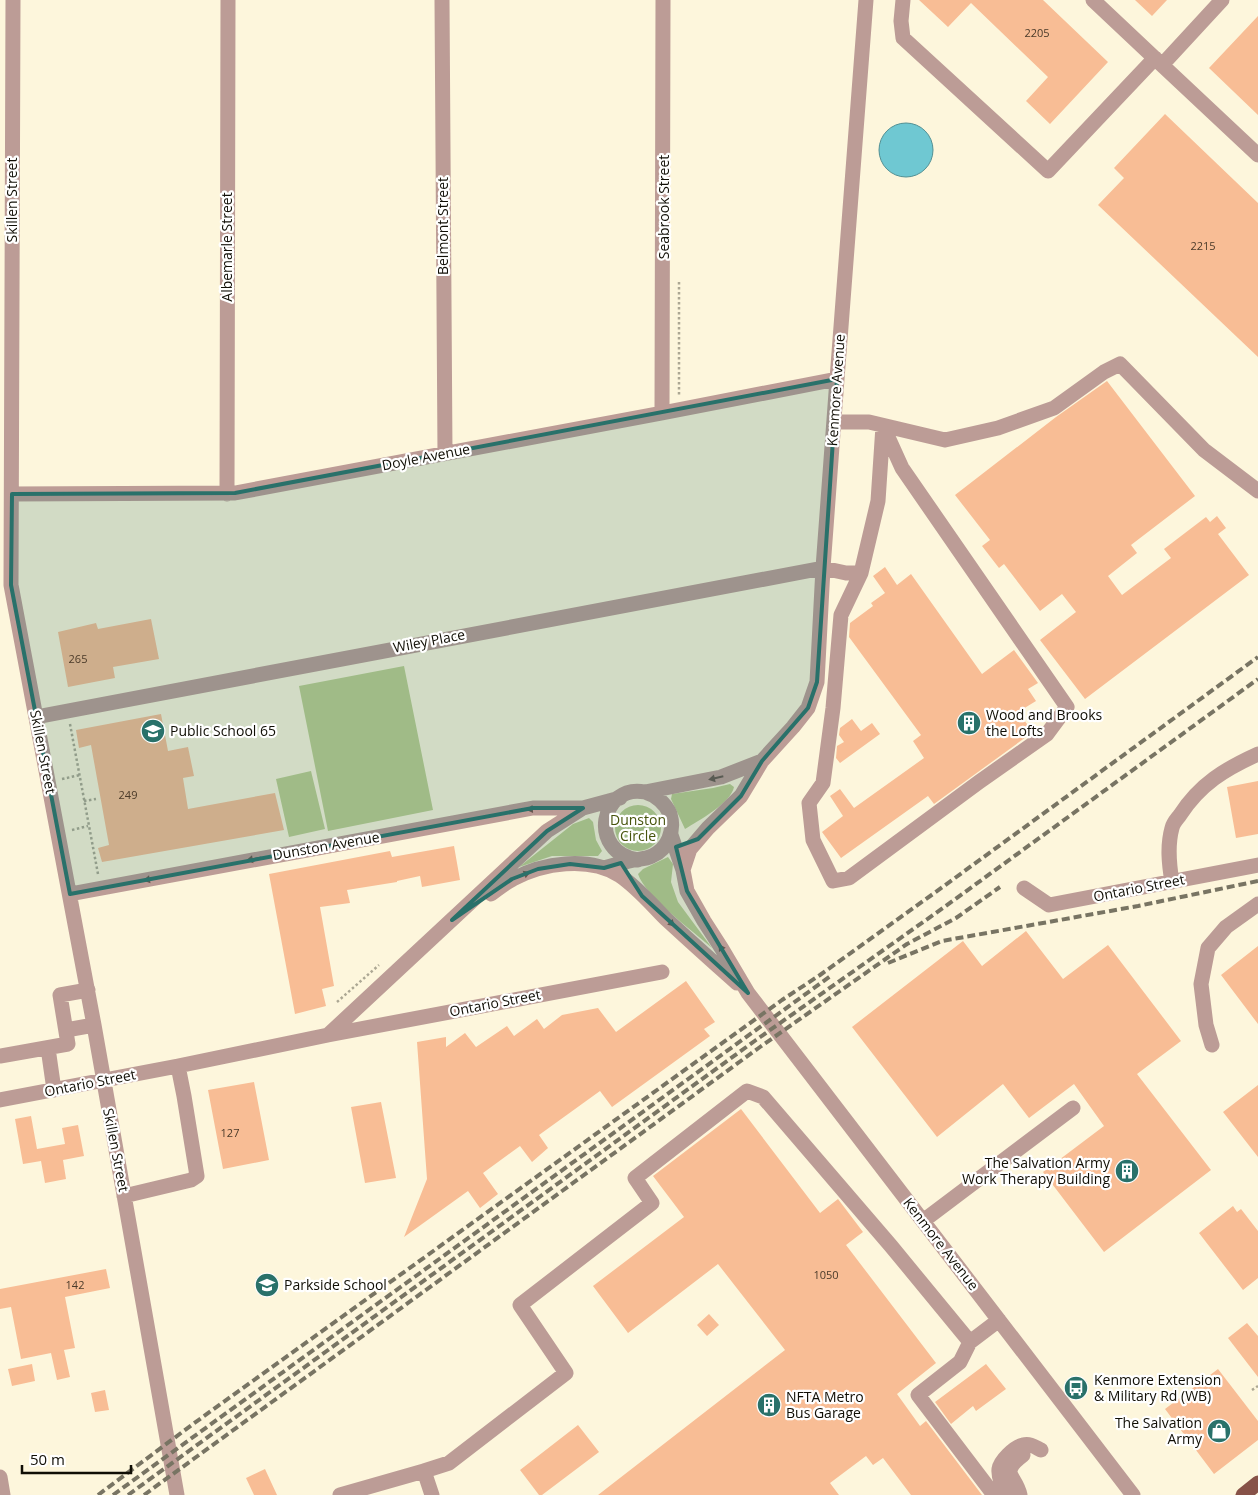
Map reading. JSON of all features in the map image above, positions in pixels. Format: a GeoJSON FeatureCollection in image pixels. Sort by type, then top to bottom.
{"type":"FeatureCollection","features":[{"type":"Feature","properties":{"kind":"main road"},"geometry":{"type":"LineString","coordinates":[[1243,1495],[1258,1484]]}},
{"type":"Feature","properties":{"kind":"street","name":"Skillen Street"},"geometry":{"type":"LineString","coordinates":[[12,0],[6,242],[12,494],[6,583],[36,717],[70,894],[177,1495]]}},
{"type":"Feature","properties":{"kind":"street","name":"Albemarle Street"},"geometry":{"type":"LineString","coordinates":[[226,494],[228,0]]}},
{"type":"Feature","properties":{"kind":"street","name":"Belmont Street"},"geometry":{"type":"LineString","coordinates":[[442,0],[445,453]]}},
{"type":"Feature","properties":{"kind":"street","name":"Seabrook Street"},"geometry":{"type":"LineString","coordinates":[[662,413],[663,0]]}},
{"type":"Feature","properties":{"kind":"street","name":"Kenmore Avenue"},"geometry":{"type":"LineString","coordinates":[[866,0],[823,568],[817,682],[808,708],[762,761],[741,796],[684,843],[683,870],[687,891],[748,993],[1133,1495]]}},
{"type":"Feature","properties":{"kind":"street"},"geometry":{"type":"LineString","coordinates":[[903,0],[902,38],[1048,171],[1222,0]]}},
{"type":"Feature","properties":{"kind":"street"},"geometry":{"type":"LineString","coordinates":[[1093,0],[1258,155]]}},
{"type":"Feature","properties":{"kind":"street"},"geometry":{"type":"LineString","coordinates":[[834,422],[869,422],[945,440],[998,428],[1054,408],[1104,372],[1120,364],[1204,450],[1258,491]]}},
{"type":"Feature","properties":{"kind":"street","name":"Doyle Avenue"},"geometry":{"type":"LineString","coordinates":[[12,494],[226,494],[244,492],[837,379]]}},
{"type":"Feature","properties":{"kind":"street"},"geometry":{"type":"LineString","coordinates":[[883,426],[902,468],[1067,707],[1047,734],[978,782],[849,878],[833,881],[813,840],[809,803],[823,783],[833,708],[841,616],[861,574],[878,500],[883,426]]}},
{"type":"Feature","properties":{"kind":"street"},"geometry":{"type":"LineString","coordinates":[[823,568],[861,574]]}},
{"type":"Feature","properties":{"kind":"street","name":"Wiley Place"},"geometry":{"type":"LineString","coordinates":[[36,717],[823,568]]}},
{"type":"Feature","properties":{"kind":"street"},"geometry":{"type":"LineString","coordinates":[[1172,882],[1168,855],[1172,826],[1188,802],[1214,777],[1258,754]]}},
{"type":"Feature","properties":{"kind":"street","name":"Kenmore Avenue"},"geometry":{"type":"LineString","coordinates":[[645,792],[721,777],[762,761]]}},
{"type":"Feature","properties":{"kind":"street"},"geometry":{"type":"LineString","coordinates":[[328,1035],[547,831],[583,808],[636,792],[645,792],[655,796],[670,813],[672,824],[684,843],[667,844],[660,852],[653,856],[604,868]]}},
{"type":"Feature","properties":{"kind":"street"},"geometry":{"type":"LineString","coordinates":[[620,798],[611,806],[606,814],[605,833],[633,886]]}},
{"type":"Feature","properties":{"kind":"street","name":"Dunston Avenue"},"geometry":{"type":"LineString","coordinates":[[70,894],[532,808],[583,808]]}},
{"type":"Feature","properties":{"kind":"street"},"geometry":{"type":"LineString","coordinates":[[609,842],[621,855],[638,860]]}},
{"type":"Feature","properties":{"kind":"street"},"geometry":{"type":"LineString","coordinates":[[452,920],[512,879],[538,868],[570,864],[604,868],[633,886]]}},
{"type":"Feature","properties":{"kind":"street","name":"Ontario Street"},"geometry":{"type":"LineString","coordinates":[[1024,888],[1050,905],[1258,865]]}},
{"type":"Feature","properties":{"kind":"street","name":"Kenmore Avenue"},"geometry":{"type":"LineString","coordinates":[[633,886],[667,920],[748,993]]}},
{"type":"Feature","properties":{"kind":"street"},"geometry":{"type":"LineString","coordinates":[[1212,1045],[1206,1025],[1200,984],[1208,948],[1226,928],[1258,904]]}},
{"type":"Feature","properties":{"kind":"street","name":"Ontario Street"},"geometry":{"type":"LineString","coordinates":[[0,1100],[328,1035],[662,972]]}},
{"type":"Feature","properties":{"kind":"street"},"geometry":{"type":"LineString","coordinates":[[0,1056],[68,1044],[60,995],[88,990]]}},
{"type":"Feature","properties":{"kind":"street"},"geometry":{"type":"LineString","coordinates":[[66,1030],[94,1024]]}},
{"type":"Feature","properties":{"kind":"street"},"geometry":{"type":"LineString","coordinates":[[48,1048],[54,1090]]}},
{"type":"Feature","properties":{"kind":"street"},"geometry":{"type":"LineString","coordinates":[[124,1196],[191,1180],[197,1176],[178,1066]]}},
{"type":"Feature","properties":{"kind":"street"},"geometry":{"type":"LineString","coordinates":[[340,1495],[449,1463],[566,1373],[520,1306],[652,1203],[635,1178],[747,1091],[764,1097],[970,1342]]}},
{"type":"Feature","properties":{"kind":"street"},"geometry":{"type":"LineString","coordinates":[[923,1221],[1073,1108]]}},
{"type":"Feature","properties":{"kind":"street"},"geometry":{"type":"LineString","coordinates":[[994,1495],[918,1395],[960,1362],[970,1342],[999,1320]]}},
{"type":"Feature","properties":{"kind":"street"},"geometry":{"type":"LineString","coordinates":[[1008,1495],[1002,1484],[999,1468],[1004,1459],[1022,1445],[1036,1447],[1013,1463],[1010,1469],[1011,1477],[1018,1487],[1020,1495]]}},
{"type":"Feature","properties":{"kind":"street"},"geometry":{"type":"LineString","coordinates":[[424,1471],[432,1495]]}},
{"type":"Feature","properties":{"kind":"street"},"geometry":{"type":"LineString","coordinates":[[0,1477],[3,1495]]}},
{"type":"Feature","properties":{"kind":"path"},"geometry":{"type":"LineString","coordinates":[[70,720],[98,879]]}},
{"type":"Feature","properties":{"kind":"path"},"geometry":{"type":"LineString","coordinates":[[59,780],[80,775]]}},
{"type":"Feature","properties":{"kind":"path"},"geometry":{"type":"LineString","coordinates":[[84,801],[96,799]]}},
{"type":"Feature","properties":{"kind":"path"},"geometry":{"type":"LineString","coordinates":[[69,830],[89,826]]}},
{"type":"Feature","properties":{"kind":"path"},"geometry":{"type":"LineString","coordinates":[[338,1002],[382,963]]}},
{"type":"Feature","properties":{"kind":"path"},"geometry":{"type":"LineString","coordinates":[[1252,1390],[1258,1386]]}},
{"type":"Feature","properties":{"kind":"highlighted area"},"geometry":{"type":"Polygon","coordinates":[[[837,379],[817,682],[808,708],[762,761],[741,796],[698,839],[676,847],[687,891],[748,993],[642,896],[621,863],[604,868],[570,864],[538,869],[512,879],[452,920],[547,831],[583,808],[533,808],[70,894],[11,585],[12,494],[235,493],[837,379]]]}},
{"type":"Feature","properties":{"kind":"green space"},"geometry":{"type":"Polygon","coordinates":[[[404,666],[433,810],[328,831],[299,686],[404,666]]]}},
{"type":"Feature","properties":{"kind":"green space"},"geometry":{"type":"Polygon","coordinates":[[[311,771],[325,829],[289,837],[276,779],[311,771]]]}},
{"type":"Feature","properties":{"kind":"green space","name":"Dunston Circle"},"geometry":{"type":"Polygon","coordinates":[[[730,784],[734,787],[732,793],[721,805],[685,829],[671,799],[672,794],[730,784]]]}},
{"type":"Feature","properties":{"kind":"green space","name":"Dunston Circle"},"geometry":{"type":"Polygon","coordinates":[[[638,805],[651,809],[657,815],[661,828],[657,841],[651,847],[638,851],[625,847],[619,841],[615,828],[619,815],[625,809],[638,805]]]}},
{"type":"Feature","properties":{"kind":"green space","name":"Dunston Circle"},"geometry":{"type":"Polygon","coordinates":[[[589,818],[593,822],[596,840],[602,851],[598,856],[552,856],[519,867],[573,824],[589,818]]]}},
{"type":"Feature","properties":{"kind":"green space","name":"Dunston Circle"},"geometry":{"type":"Polygon","coordinates":[[[668,857],[673,864],[671,882],[678,902],[712,948],[659,903],[642,883],[638,874],[643,869],[668,857]]]}},
{"type":"Feature","properties":{"kind":"water"},"geometry":{"type":"Polygon","coordinates":[[[906,123],[916,125],[925,131],[931,140],[933,150],[931,160],[925,169],[916,175],[906,177],[896,175],[887,169],[881,160],[879,150],[881,140],[887,131],[896,125],[906,123]]]}},
{"type":"Feature","properties":{"kind":"building"},"geometry":{"type":"Polygon","coordinates":[[[919,0],[1043,0],[1108,62],[1050,124],[1026,101],[1048,77],[971,3],[948,27],[919,0]]]}},
{"type":"Feature","properties":{"kind":"building"},"geometry":{"type":"Polygon","coordinates":[[[1135,0],[1167,0],[1152,16],[1135,0]]]}},
{"type":"Feature","properties":{"kind":"building"},"geometry":{"type":"Polygon","coordinates":[[[1258,16],[1258,115],[1209,68],[1258,16]]]}},
{"type":"Feature","properties":{"kind":"building"},"geometry":{"type":"Polygon","coordinates":[[[1165,114],[1258,203],[1258,357],[1098,205],[1124,178],[1114,168],[1165,114]]]}},
{"type":"Feature","properties":{"kind":"building"},"geometry":{"type":"Polygon","coordinates":[[[1107,381],[1195,496],[1131,545],[1137,553],[1108,576],[1122,595],[1171,558],[1164,549],[1206,517],[1210,522],[1217,516],[1226,528],[1218,534],[1249,575],[1085,699],[1040,640],[1076,612],[1062,594],[1040,611],[1004,564],[999,568],[982,546],[990,540],[955,495],[1056,417],[1107,381]]]}},
{"type":"Feature","properties":{"kind":"building","name":"Wood and Brooks the Lofts"},"geometry":{"type":"Polygon","coordinates":[[[885,567],[897,585],[911,574],[982,674],[1014,650],[1038,683],[1028,689],[1036,701],[1018,712],[1033,732],[934,804],[928,796],[841,858],[822,832],[843,816],[830,796],[840,789],[854,808],[924,758],[913,741],[921,735],[849,637],[850,623],[873,606],[871,603],[885,593],[873,576],[885,567]]]}},
{"type":"Feature","properties":{"kind":"building"},"geometry":{"type":"Polygon","coordinates":[[[151,619],[159,659],[113,667],[115,678],[68,687],[58,632],[96,623],[98,629],[151,619]]]}},
{"type":"Feature","properties":{"kind":"building"},"geometry":{"type":"Polygon","coordinates":[[[161,714],[168,751],[188,747],[194,776],[183,778],[188,809],[275,793],[284,830],[102,862],[98,848],[109,845],[91,745],[79,748],[76,730],[161,714]]]}},
{"type":"Feature","properties":{"kind":"building"},"geometry":{"type":"Polygon","coordinates":[[[852,719],[861,731],[872,723],[880,734],[840,763],[836,758],[837,746],[844,742],[839,735],[840,728],[852,719]]]}},
{"type":"Feature","properties":{"kind":"building"},"geometry":{"type":"Polygon","coordinates":[[[1258,781],[1258,834],[1236,838],[1227,787],[1258,781]]]}},
{"type":"Feature","properties":{"kind":"building"},"geometry":{"type":"Polygon","coordinates":[[[454,846],[460,880],[422,887],[420,876],[397,882],[347,890],[350,903],[320,907],[334,986],[322,989],[326,1006],[295,1014],[269,874],[390,851],[392,857],[454,846]]]}},
{"type":"Feature","properties":{"kind":"building"},"geometry":{"type":"Polygon","coordinates":[[[1026,931],[1063,979],[1108,945],[1181,1041],[1137,1074],[1211,1170],[1104,1252],[1043,1172],[1104,1126],[1074,1084],[1029,1118],[1003,1084],[937,1137],[852,1027],[963,941],[982,966],[1026,931]]]}},
{"type":"Feature","properties":{"kind":"building"},"geometry":{"type":"Polygon","coordinates":[[[1258,946],[1258,1024],[1221,975],[1258,946]]]}},
{"type":"Feature","properties":{"kind":"building"},"geometry":{"type":"Polygon","coordinates":[[[686,981],[715,1022],[704,1029],[710,1036],[612,1107],[600,1091],[539,1135],[548,1148],[532,1162],[520,1146],[483,1173],[498,1194],[480,1208],[468,1191],[404,1237],[427,1179],[417,1042],[446,1037],[446,1047],[465,1033],[476,1047],[507,1026],[514,1036],[537,1019],[544,1029],[562,1015],[598,1008],[616,1032],[686,981]]]}},
{"type":"Feature","properties":{"kind":"building"},"geometry":{"type":"Polygon","coordinates":[[[254,1082],[269,1160],[223,1169],[208,1090],[254,1082]]]}},
{"type":"Feature","properties":{"kind":"building"},"geometry":{"type":"Polygon","coordinates":[[[1258,1085],[1258,1157],[1223,1112],[1258,1085]]]}},
{"type":"Feature","properties":{"kind":"building"},"geometry":{"type":"Polygon","coordinates":[[[381,1102],[396,1178],[365,1183],[351,1107],[381,1102]]]}},
{"type":"Feature","properties":{"kind":"building"},"geometry":{"type":"Polygon","coordinates":[[[741,1109],[820,1213],[838,1199],[863,1232],[846,1245],[936,1363],[897,1394],[920,1426],[926,1421],[982,1495],[911,1495],[883,1458],[873,1465],[866,1456],[830,1483],[839,1495],[598,1495],[785,1350],[718,1264],[628,1333],[593,1286],[684,1217],[653,1176],[741,1109]]]}},
{"type":"Feature","properties":{"kind":"building"},"geometry":{"type":"Polygon","coordinates":[[[31,1116],[37,1149],[65,1144],[62,1128],[78,1125],[84,1156],[63,1160],[66,1179],[45,1183],[41,1161],[23,1164],[15,1119],[31,1116]]]}},
{"type":"Feature","properties":{"kind":"building"},"geometry":{"type":"Polygon","coordinates":[[[1233,1206],[1237,1212],[1241,1209],[1258,1231],[1258,1278],[1243,1290],[1199,1233],[1233,1206]]]}},
{"type":"Feature","properties":{"kind":"building"},"geometry":{"type":"Polygon","coordinates":[[[106,1269],[110,1288],[65,1297],[75,1348],[64,1350],[70,1377],[57,1380],[51,1353],[21,1359],[11,1307],[0,1309],[0,1289],[106,1269]]]}},
{"type":"Feature","properties":{"kind":"building"},"geometry":{"type":"Polygon","coordinates":[[[709,1314],[719,1325],[707,1336],[697,1325],[709,1314]]]}},
{"type":"Feature","properties":{"kind":"building"},"geometry":{"type":"Polygon","coordinates":[[[1247,1323],[1258,1336],[1258,1377],[1228,1338],[1247,1323]]]}},
{"type":"Feature","properties":{"kind":"building"},"geometry":{"type":"Polygon","coordinates":[[[32,1364],[35,1381],[12,1386],[8,1369],[32,1364]]]}},
{"type":"Feature","properties":{"kind":"building"},"geometry":{"type":"Polygon","coordinates":[[[986,1364],[1006,1389],[976,1411],[973,1406],[951,1424],[935,1402],[986,1364]]]}},
{"type":"Feature","properties":{"kind":"building","name":"The Salvation Army"},"geometry":{"type":"Polygon","coordinates":[[[1218,1369],[1258,1421],[1258,1440],[1214,1474],[1165,1409],[1218,1369]]]}},
{"type":"Feature","properties":{"kind":"building"},"geometry":{"type":"Polygon","coordinates":[[[105,1390],[109,1410],[95,1412],[91,1393],[105,1390]]]}},
{"type":"Feature","properties":{"kind":"building"},"geometry":{"type":"Polygon","coordinates":[[[578,1425],[599,1452],[542,1495],[539,1495],[520,1470],[578,1425]]]}},
{"type":"Feature","properties":{"kind":"building"},"geometry":{"type":"Polygon","coordinates":[[[265,1469],[277,1495],[254,1495],[246,1478],[265,1469]]]}},
{"type":"Feature","properties":{"kind":"railway"},"geometry":{"type":"LineString","coordinates":[[98,1495],[193,1424],[782,1000],[933,894],[1258,657]]}},
{"type":"Feature","properties":{"kind":"railway"},"geometry":{"type":"LineString","coordinates":[[128,1495],[1258,679]]}},
{"type":"Feature","properties":{"kind":"railway"},"geometry":{"type":"LineString","coordinates":[[888,963],[942,941],[1138,906],[1258,881]]}},
{"type":"Feature","properties":{"kind":"railway"},"geometry":{"type":"LineString","coordinates":[[144,1495],[760,1047],[907,944],[956,918],[1000,887]]}},
{"type":"Feature","properties":{"kind":"railway"},"geometry":{"type":"LineString","coordinates":[[113,1495],[832,975]]}},
{"type":"Feature","properties":{"kind":"place","name":"Wood and Brooks the Lofts"},"geometry":{"type":"Point","coordinates":[969,723]}},
{"type":"Feature","properties":{"kind":"place","name":"Public School 65"},"geometry":{"type":"Point","coordinates":[153,731]}},
{"type":"Feature","properties":{"kind":"place","name":"The Salvation Army Work Therapy Building"},"geometry":{"type":"Point","coordinates":[1127,1171]}},
{"type":"Feature","properties":{"kind":"place","name":"Parkside School"},"geometry":{"type":"Point","coordinates":[267,1285]}},
{"type":"Feature","properties":{"kind":"place","name":"Kenmore Extension & Military Rd (WB)"},"geometry":{"type":"Point","coordinates":[1076,1388]}},
{"type":"Feature","properties":{"kind":"place","name":"NFTA Metro Bus Garage"},"geometry":{"type":"Point","coordinates":[769,1405]}},
{"type":"Feature","properties":{"kind":"place","name":"The Salvation Army"},"geometry":{"type":"Point","coordinates":[1219,1431]}}]}
